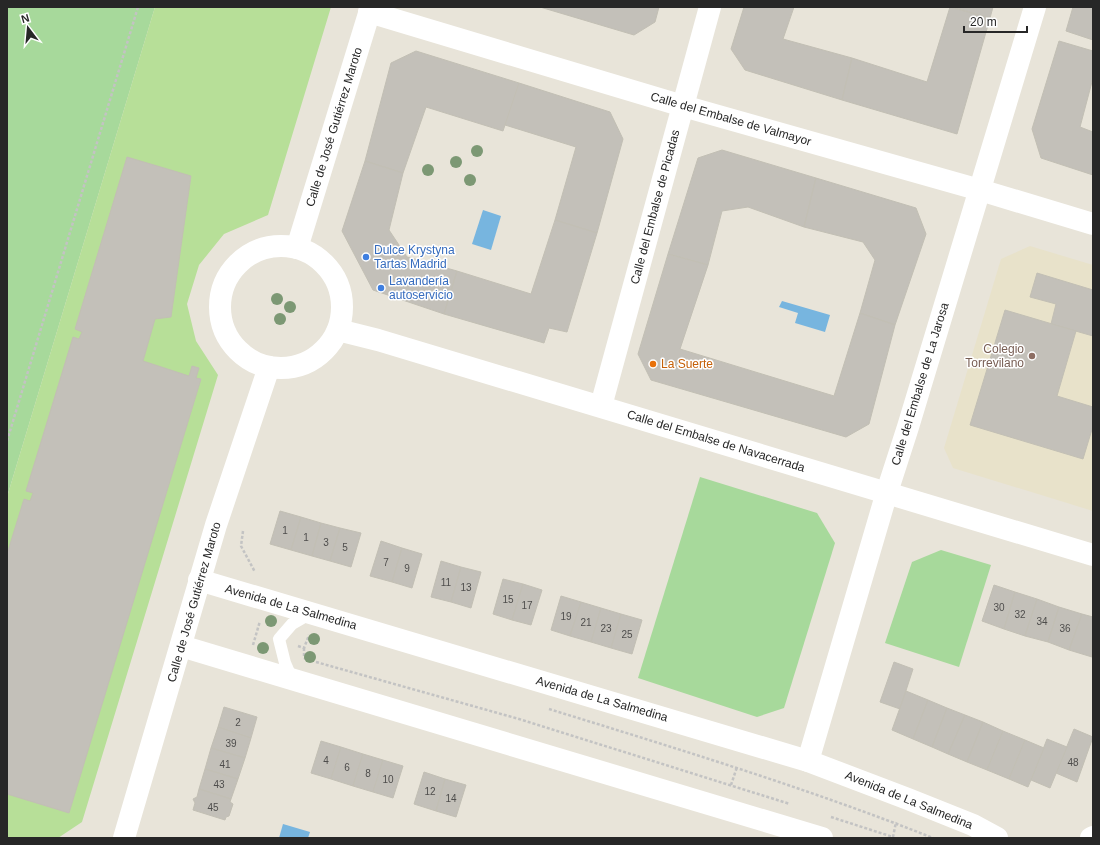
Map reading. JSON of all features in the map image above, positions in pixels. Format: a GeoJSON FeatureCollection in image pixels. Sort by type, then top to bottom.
{"type":"FeatureCollection","features":[{"type":"Feature","properties":{"kind":"street","name":"Calle del Embalse de Picadas"},"geometry":{"type":"LineString","coordinates":[[601,406],[710,7]]}},
{"type":"Feature","properties":{"kind":"street","name":"Calle del Embalse de La Jarosa"},"geometry":{"type":"LineString","coordinates":[[808,761],[887,492],[1035,7]]}},
{"type":"Feature","properties":{"kind":"street","name":"Calle del Embalse de Valmayor"},"geometry":{"type":"LineString","coordinates":[[370,10],[683,106],[980,190],[1093,224]]}},
{"type":"Feature","properties":{"kind":"street","name":"Calle de José Gutiérrez Maroto"},"geometry":{"type":"LineString","coordinates":[[297,248],[370,10]]}},
{"type":"Feature","properties":{"kind":"street"},"geometry":{"type":"LineString","coordinates":[[279,246],[297,248],[316,256],[330,271],[337,283],[340,290],[342,310],[338,330],[326,348],[310,361],[290,367],[269,367],[252,361],[238,350],[227,336],[220,319],[220,302],[224,284],[233,269],[246,257],[262,249],[279,246]]}},
{"type":"Feature","properties":{"kind":"street","name":"Calle del Embalse de Navacerrada"},"geometry":{"type":"LineString","coordinates":[[338,330],[378,340],[601,406],[1093,555]]}},
{"type":"Feature","properties":{"kind":"street","name":"Calle de José Gutiérrez Maroto"},"geometry":{"type":"LineString","coordinates":[[124,838],[216,525],[269,367]]}},
{"type":"Feature","properties":{"kind":"street","name":"Avenida de La Salmedina"},"geometry":{"type":"LineString","coordinates":[[200,580],[808,761],[908,798],[973,825],[997,838]]}},
{"type":"Feature","properties":{"kind":"street"},"geometry":{"type":"LineString","coordinates":[[181,646],[822,838]]}},
{"type":"Feature","properties":{"kind":"lane"},"geometry":{"type":"LineString","coordinates":[[292,679],[285,663],[279,639],[292,624],[311,613]]}},
{"type":"Feature","properties":{"kind":"path"},"geometry":{"type":"LineString","coordinates":[[7,441],[138,7]]}},
{"type":"Feature","properties":{"kind":"path"},"geometry":{"type":"LineString","coordinates":[[252,647],[260,619]]}},
{"type":"Feature","properties":{"kind":"path"},"geometry":{"type":"LineString","coordinates":[[316,637],[309,635],[304,648],[304,658],[518,719],[797,806]]}},
{"type":"Feature","properties":{"kind":"path"},"geometry":{"type":"LineString","coordinates":[[297,646],[304,648]]}},
{"type":"Feature","properties":{"kind":"path"},"geometry":{"type":"LineString","coordinates":[[542,706],[737,767],[896,822],[933,838]]}},
{"type":"Feature","properties":{"kind":"path"},"geometry":{"type":"LineString","coordinates":[[732,785],[737,767]]}},
{"type":"Feature","properties":{"kind":"path"},"geometry":{"type":"LineString","coordinates":[[827,816],[893,837],[896,822]]}},
{"type":"Feature","properties":{"kind":"shaded area","name":"Colegio Torrevilano"},"geometry":{"type":"Polygon","coordinates":[[[1030,246],[1093,265],[1093,511],[953,468],[944,448],[1001,259],[1030,246]]]}},
{"type":"Feature","properties":{"kind":"green space"},"geometry":{"type":"Polygon","coordinates":[[[7,7],[155,7],[7,497],[7,7]]]}},
{"type":"Feature","properties":{"kind":"green space"},"geometry":{"type":"Polygon","coordinates":[[[155,7],[331,7],[268,215],[224,234],[199,265],[187,304],[196,341],[218,375],[82,822],[58,838],[7,838],[7,497],[155,7]]]}},
{"type":"Feature","properties":{"kind":"green space"},"geometry":{"type":"Polygon","coordinates":[[[700,477],[817,513],[835,543],[784,708],[757,717],[638,678],[700,477]]]}},
{"type":"Feature","properties":{"kind":"green space"},"geometry":{"type":"Polygon","coordinates":[[[941,550],[991,565],[959,667],[885,643],[912,562],[941,550]]]}},
{"type":"Feature","properties":{"kind":"water"},"geometry":{"type":"Polygon","coordinates":[[[483,210],[501,216],[491,250],[472,244],[483,210]]]}},
{"type":"Feature","properties":{"kind":"water"},"geometry":{"type":"Polygon","coordinates":[[[782,301],[830,315],[825,332],[795,323],[798,313],[779,307],[782,301]]]}},
{"type":"Feature","properties":{"kind":"water"},"geometry":{"type":"Polygon","coordinates":[[[283,824],[310,832],[308,838],[279,838],[283,824]]]}},
{"type":"Feature","properties":{"kind":"building"},"geometry":{"type":"Polygon","coordinates":[[[540,7],[659,7],[655,22],[634,35],[540,7]]]}},
{"type":"Feature","properties":{"kind":"building"},"geometry":{"type":"Polygon","coordinates":[[[744,7],[794,7],[783,39],[852,58],[842,100],[745,70],[731,49],[744,7]]]}},
{"type":"Feature","properties":{"kind":"building"},"geometry":{"type":"Polygon","coordinates":[[[950,7],[990,18],[957,134],[842,100],[852,58],[927,82],[950,7]]]}},
{"type":"Feature","properties":{"kind":"building"},"geometry":{"type":"Polygon","coordinates":[[[952,7],[993,7],[990,18],[952,7]]]}},
{"type":"Feature","properties":{"kind":"building"},"geometry":{"type":"Polygon","coordinates":[[[1073,7],[1093,7],[1093,40],[1066,31],[1073,7]]]}},
{"type":"Feature","properties":{"kind":"building"},"geometry":{"type":"Polygon","coordinates":[[[1059,41],[1093,51],[1093,78],[1080,127],[1093,132],[1093,175],[1041,158],[1032,129],[1059,41]]]}},
{"type":"Feature","properties":{"kind":"building"},"geometry":{"type":"Polygon","coordinates":[[[416,51],[519,83],[503,131],[426,107],[403,173],[365,161],[391,63],[416,51]]]}},
{"type":"Feature","properties":{"kind":"building"},"geometry":{"type":"Polygon","coordinates":[[[519,83],[610,112],[623,139],[597,233],[555,220],[576,147],[505,125],[519,83]]]}},
{"type":"Feature","properties":{"kind":"building"},"geometry":{"type":"Polygon","coordinates":[[[722,150],[816,178],[804,227],[748,207],[722,211],[708,265],[668,254],[698,158],[722,150]]]}},
{"type":"Feature","properties":{"kind":"building"},"geometry":{"type":"Polygon","coordinates":[[[127,157],[191,176],[171,317],[155,319],[143,361],[189,376],[192,366],[199,368],[196,378],[201,379],[69,813],[7,794],[7,554],[24,499],[30,501],[33,493],[26,491],[73,337],[79,339],[82,332],[75,329],[127,157]]]}},
{"type":"Feature","properties":{"kind":"building"},"geometry":{"type":"Polygon","coordinates":[[[365,161],[403,173],[389,230],[407,257],[457,271],[444,314],[373,290],[342,231],[365,161]]]}},
{"type":"Feature","properties":{"kind":"building"},"geometry":{"type":"Polygon","coordinates":[[[816,178],[916,208],[926,234],[895,325],[860,313],[875,260],[863,242],[804,227],[816,178]]]}},
{"type":"Feature","properties":{"kind":"building"},"geometry":{"type":"Polygon","coordinates":[[[555,220],[597,233],[567,332],[549,328],[544,343],[444,314],[457,271],[531,294],[555,220]]]}},
{"type":"Feature","properties":{"kind":"building"},"geometry":{"type":"Polygon","coordinates":[[[668,254],[708,265],[680,349],[834,396],[860,313],[895,325],[869,424],[846,437],[651,380],[638,354],[668,254]]]}},
{"type":"Feature","properties":{"kind":"building"},"geometry":{"type":"Polygon","coordinates":[[[1037,273],[1093,290],[1093,336],[1051,324],[1056,304],[1030,297],[1037,273]]]}},
{"type":"Feature","properties":{"kind":"building"},"geometry":{"type":"Polygon","coordinates":[[[1005,310],[1076,331],[1057,396],[1093,407],[1093,426],[1083,459],[970,425],[1005,310]]]}},
{"type":"Feature","properties":{"kind":"building"},"geometry":{"type":"Polygon","coordinates":[[[280,511],[301,517],[291,550],[270,544],[280,511]]]}},
{"type":"Feature","properties":{"kind":"building"},"geometry":{"type":"Polygon","coordinates":[[[301,517],[321,523],[312,556],[291,550],[301,517]]]}},
{"type":"Feature","properties":{"kind":"building"},"geometry":{"type":"Polygon","coordinates":[[[321,523],[340,528],[330,561],[312,556],[321,523]]]}},
{"type":"Feature","properties":{"kind":"building"},"geometry":{"type":"Polygon","coordinates":[[[340,528],[361,533],[351,567],[330,561],[340,528]]]}},
{"type":"Feature","properties":{"kind":"building"},"geometry":{"type":"Polygon","coordinates":[[[381,541],[402,548],[392,582],[370,576],[381,541]]]}},
{"type":"Feature","properties":{"kind":"building"},"geometry":{"type":"Polygon","coordinates":[[[402,548],[422,554],[412,588],[392,582],[402,548]]]}},
{"type":"Feature","properties":{"kind":"building"},"geometry":{"type":"Polygon","coordinates":[[[441,561],[461,567],[451,602],[431,597],[441,561]]]}},
{"type":"Feature","properties":{"kind":"building"},"geometry":{"type":"Polygon","coordinates":[[[461,567],[481,572],[471,608],[451,602],[461,567]]]}},
{"type":"Feature","properties":{"kind":"building"},"geometry":{"type":"Polygon","coordinates":[[[503,579],[523,584],[512,620],[493,614],[503,579]]]}},
{"type":"Feature","properties":{"kind":"building"},"geometry":{"type":"Polygon","coordinates":[[[523,584],[542,590],[531,625],[512,620],[523,584]]]}},
{"type":"Feature","properties":{"kind":"building"},"geometry":{"type":"Polygon","coordinates":[[[994,585],[1015,592],[1004,629],[982,621],[994,585]]]}},
{"type":"Feature","properties":{"kind":"building"},"geometry":{"type":"Polygon","coordinates":[[[1015,592],[1037,599],[1025,636],[1004,629],[1015,592]]]}},
{"type":"Feature","properties":{"kind":"building"},"geometry":{"type":"Polygon","coordinates":[[[561,596],[581,602],[570,636],[551,630],[561,596]]]}},
{"type":"Feature","properties":{"kind":"building"},"geometry":{"type":"Polygon","coordinates":[[[1037,599],[1059,607],[1048,642],[1025,636],[1037,599]]]}},
{"type":"Feature","properties":{"kind":"building"},"geometry":{"type":"Polygon","coordinates":[[[581,602],[601,608],[591,642],[570,636],[581,602]]]}},
{"type":"Feature","properties":{"kind":"building"},"geometry":{"type":"Polygon","coordinates":[[[1059,607],[1082,614],[1069,650],[1048,642],[1059,607]]]}},
{"type":"Feature","properties":{"kind":"building"},"geometry":{"type":"Polygon","coordinates":[[[601,608],[621,614],[611,648],[591,642],[601,608]]]}},
{"type":"Feature","properties":{"kind":"building"},"geometry":{"type":"Polygon","coordinates":[[[621,614],[642,620],[632,654],[611,648],[621,614]]]}},
{"type":"Feature","properties":{"kind":"building"},"geometry":{"type":"Polygon","coordinates":[[[1082,614],[1093,617],[1092,657],[1069,650],[1082,614]]]}},
{"type":"Feature","properties":{"kind":"building"},"geometry":{"type":"Polygon","coordinates":[[[894,662],[913,669],[900,709],[880,702],[894,662]]]}},
{"type":"Feature","properties":{"kind":"building"},"geometry":{"type":"Polygon","coordinates":[[[906,691],[928,700],[913,739],[892,730],[906,691]]]}},
{"type":"Feature","properties":{"kind":"building"},"geometry":{"type":"Polygon","coordinates":[[[928,700],[947,708],[932,747],[913,739],[928,700]]]}},
{"type":"Feature","properties":{"kind":"building"},"geometry":{"type":"Polygon","coordinates":[[[224,707],[257,717],[251,738],[218,727],[224,707]]]}},
{"type":"Feature","properties":{"kind":"building"},"geometry":{"type":"Polygon","coordinates":[[[947,708],[965,715],[948,754],[932,747],[947,708]]]}},
{"type":"Feature","properties":{"kind":"building"},"geometry":{"type":"Polygon","coordinates":[[[965,715],[983,722],[967,762],[948,754],[965,715]]]}},
{"type":"Feature","properties":{"kind":"building"},"geometry":{"type":"Polygon","coordinates":[[[983,722],[1003,731],[987,770],[967,762],[983,722]]]}},
{"type":"Feature","properties":{"kind":"building"},"geometry":{"type":"Polygon","coordinates":[[[218,727],[251,738],[245,758],[211,748],[218,727]]]}},
{"type":"Feature","properties":{"kind":"building"},"geometry":{"type":"Polygon","coordinates":[[[1074,729],[1093,737],[1077,782],[1056,773],[1074,729]]]}},
{"type":"Feature","properties":{"kind":"building"},"geometry":{"type":"Polygon","coordinates":[[[1003,731],[1025,740],[1009,779],[987,770],[1003,731]]]}},
{"type":"Feature","properties":{"kind":"building"},"geometry":{"type":"Polygon","coordinates":[[[1047,739],[1067,747],[1050,788],[1031,780],[1047,739]]]}},
{"type":"Feature","properties":{"kind":"building"},"geometry":{"type":"Polygon","coordinates":[[[1025,740],[1044,748],[1028,787],[1009,779],[1025,740]]]}},
{"type":"Feature","properties":{"kind":"building"},"geometry":{"type":"Polygon","coordinates":[[[321,741],[341,747],[331,779],[311,773],[321,741]]]}},
{"type":"Feature","properties":{"kind":"building"},"geometry":{"type":"Polygon","coordinates":[[[341,747],[363,754],[353,786],[331,779],[341,747]]]}},
{"type":"Feature","properties":{"kind":"building"},"geometry":{"type":"Polygon","coordinates":[[[211,748],[245,758],[238,779],[205,769],[211,748]]]}},
{"type":"Feature","properties":{"kind":"building"},"geometry":{"type":"Polygon","coordinates":[[[363,754],[383,760],[373,792],[353,786],[363,754]]]}},
{"type":"Feature","properties":{"kind":"building"},"geometry":{"type":"Polygon","coordinates":[[[383,760],[403,766],[393,798],[373,792],[383,760]]]}},
{"type":"Feature","properties":{"kind":"building"},"geometry":{"type":"Polygon","coordinates":[[[205,769],[238,779],[231,799],[199,789],[205,769]]]}},
{"type":"Feature","properties":{"kind":"building"},"geometry":{"type":"Polygon","coordinates":[[[424,772],[445,779],[436,811],[414,804],[424,772]]]}},
{"type":"Feature","properties":{"kind":"building"},"geometry":{"type":"Polygon","coordinates":[[[445,779],[466,785],[456,817],[436,811],[445,779]]]}},
{"type":"Feature","properties":{"kind":"building"},"geometry":{"type":"Polygon","coordinates":[[[199,789],[231,799],[230,802],[233,804],[229,816],[226,817],[225,820],[193,810],[195,803],[193,799],[197,797],[199,789]]]}},
{"type":"Feature","properties":{"kind":"place","name":"Dulce Krystyna Tartas Madrid"},"geometry":{"type":"Point","coordinates":[366,257]}},
{"type":"Feature","properties":{"kind":"place","name":"Lavandería autoservicio"},"geometry":{"type":"Point","coordinates":[381,288]}},
{"type":"Feature","properties":{"kind":"place","name":"Colegio Torrevilano"},"geometry":{"type":"Point","coordinates":[1032,356]}},
{"type":"Feature","properties":{"kind":"place","name":"La Suerte"},"geometry":{"type":"Point","coordinates":[653,364]}}]}
